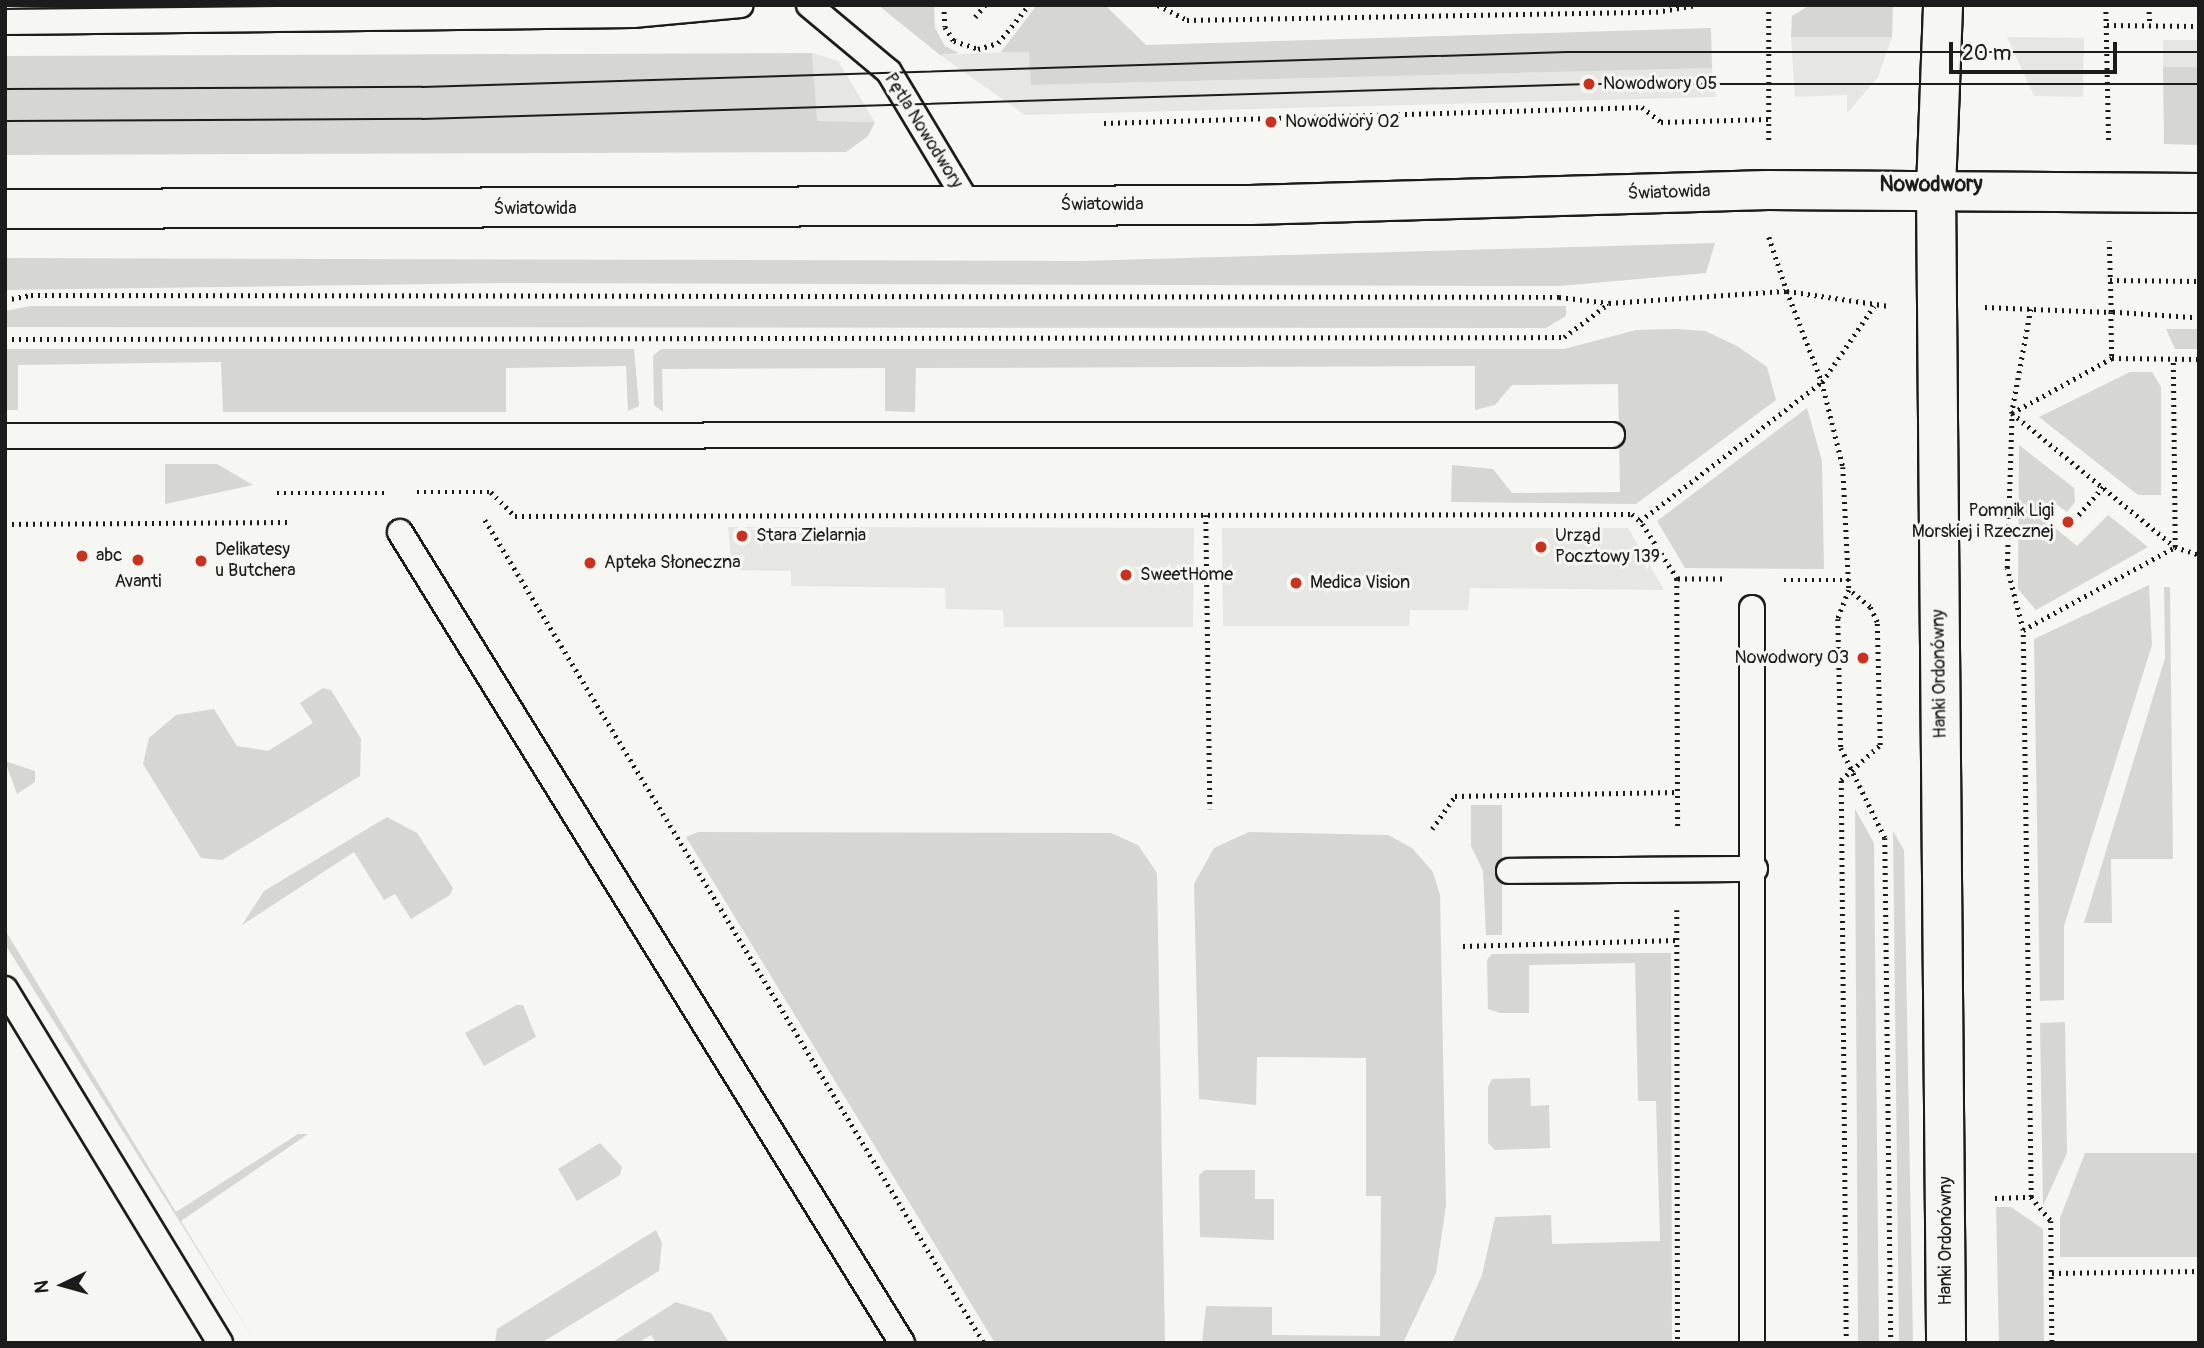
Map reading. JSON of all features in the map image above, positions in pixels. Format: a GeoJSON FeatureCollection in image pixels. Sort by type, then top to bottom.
{"type":"FeatureCollection","features":[{"type":"Feature","properties":{"kind":"street","name":"Hanki Ordonówny"},"geometry":{"type":"LineString","coordinates":[[1943,5],[1936,189],[1946,1343]]}},
{"type":"Feature","properties":{"kind":"street","name":"Światowida"},"geometry":{"type":"LineString","coordinates":[[5,209],[969,205],[1936,189],[2199,193]]}},
{"type":"Feature","properties":{"kind":"lane"},"geometry":{"type":"LineString","coordinates":[[5,22],[633,15],[741,5]]}},
{"type":"Feature","properties":{"kind":"lane","name":"Pętla Nowodwory"},"geometry":{"type":"LineString","coordinates":[[809,5],[888,72],[969,205]]}},
{"type":"Feature","properties":{"kind":"lane"},"geometry":{"type":"LineString","coordinates":[[5,436],[1612,435]]}},
{"type":"Feature","properties":{"kind":"lane"},"geometry":{"type":"LineString","coordinates":[[400,532],[902,1343]]}},
{"type":"Feature","properties":{"kind":"lane"},"geometry":{"type":"LineString","coordinates":[[1752,608],[1755,869],[1752,1343]]}},
{"type":"Feature","properties":{"kind":"lane"},"geometry":{"type":"LineString","coordinates":[[1509,870],[1755,869]]}},
{"type":"Feature","properties":{"kind":"lane"},"geometry":{"type":"LineString","coordinates":[[5,989],[220,1343]]}},
{"type":"Feature","properties":{"kind":"path"},"geometry":{"type":"LineString","coordinates":[[944,5],[945,27],[954,41],[978,49],[998,43],[1029,5]]}},
{"type":"Feature","properties":{"kind":"path"},"geometry":{"type":"LineString","coordinates":[[975,18],[985,5]]}},
{"type":"Feature","properties":{"kind":"path"},"geometry":{"type":"LineString","coordinates":[[1158,5],[1186,20],[1656,12],[1694,5]]}},
{"type":"Feature","properties":{"kind":"path"},"geometry":{"type":"LineString","coordinates":[[1769,5],[1769,141]]}},
{"type":"Feature","properties":{"kind":"path"},"geometry":{"type":"LineString","coordinates":[[2106,5],[2109,146]]}},
{"type":"Feature","properties":{"kind":"path"},"geometry":{"type":"LineString","coordinates":[[2148,5],[2150,26]]}},
{"type":"Feature","properties":{"kind":"path"},"geometry":{"type":"LineString","coordinates":[[2107,25],[2199,26]]}},
{"type":"Feature","properties":{"kind":"path"},"geometry":{"type":"LineString","coordinates":[[1104,123],[1642,107],[1661,122],[1769,119]]}},
{"type":"Feature","properties":{"kind":"path"},"geometry":{"type":"LineString","coordinates":[[1768,234],[1822,382],[1843,467],[1849,590],[1838,619],[1838,724],[1850,770],[1885,838],[1891,1343]]}},
{"type":"Feature","properties":{"kind":"path"},"geometry":{"type":"LineString","coordinates":[[2109,243],[2112,358]]}},
{"type":"Feature","properties":{"kind":"path"},"geometry":{"type":"LineString","coordinates":[[2110,280],[2199,281]]}},
{"type":"Feature","properties":{"kind":"path"},"geometry":{"type":"LineString","coordinates":[[5,300],[31,295],[1517,297],[1609,303],[1787,291],[1874,306],[1822,382],[1640,521]]}},
{"type":"Feature","properties":{"kind":"path"},"geometry":{"type":"LineString","coordinates":[[5,339],[1564,337],[1609,303]]}},
{"type":"Feature","properties":{"kind":"path"},"geometry":{"type":"LineString","coordinates":[[2012,309],[2199,318]]}},
{"type":"Feature","properties":{"kind":"path"},"geometry":{"type":"LineString","coordinates":[[2031,309],[2012,413],[2007,568],[2023,630],[2031,1197],[2052,1221],[2052,1343]]}},
{"type":"Feature","properties":{"kind":"path"},"geometry":{"type":"LineString","coordinates":[[2012,413],[2112,358],[2199,359]]}},
{"type":"Feature","properties":{"kind":"path"},"geometry":{"type":"LineString","coordinates":[[2173,358],[2175,547]]}},
{"type":"Feature","properties":{"kind":"path"},"geometry":{"type":"LineString","coordinates":[[2012,413],[2175,547],[2199,555]]}},
{"type":"Feature","properties":{"kind":"path"},"geometry":{"type":"LineString","coordinates":[[2074,520],[2103,487]]}},
{"type":"Feature","properties":{"kind":"path"},"geometry":{"type":"LineString","coordinates":[[277,493],[397,492]]}},
{"type":"Feature","properties":{"kind":"path"},"geometry":{"type":"LineString","coordinates":[[411,492],[491,492],[515,516],[1632,514],[1640,521],[1677,579],[1678,1343]]}},
{"type":"Feature","properties":{"kind":"path"},"geometry":{"type":"LineString","coordinates":[[1206,515],[1210,809]]}},
{"type":"Feature","properties":{"kind":"path"},"geometry":{"type":"LineString","coordinates":[[485,520],[984,1343]]}},
{"type":"Feature","properties":{"kind":"path"},"geometry":{"type":"LineString","coordinates":[[5,524],[288,522]]}},
{"type":"Feature","properties":{"kind":"path"},"geometry":{"type":"LineString","coordinates":[[2023,630],[2175,547]]}},
{"type":"Feature","properties":{"kind":"path"},"geometry":{"type":"LineString","coordinates":[[1677,579],[1730,579]]}},
{"type":"Feature","properties":{"kind":"path"},"geometry":{"type":"LineString","coordinates":[[1771,580],[1849,580]]}},
{"type":"Feature","properties":{"kind":"path"},"geometry":{"type":"LineString","coordinates":[[1846,1343],[1841,780],[1880,745],[1877,622],[1871,607],[1849,590]]}},
{"type":"Feature","properties":{"kind":"path"},"geometry":{"type":"LineString","coordinates":[[1432,829],[1455,796],[1678,792]]}},
{"type":"Feature","properties":{"kind":"path"},"geometry":{"type":"LineString","coordinates":[[1463,946],[1677,940]]}},
{"type":"Feature","properties":{"kind":"path"},"geometry":{"type":"LineString","coordinates":[[1990,1212],[1990,1199],[2031,1197]]}},
{"type":"Feature","properties":{"kind":"path"},"geometry":{"type":"LineString","coordinates":[[2052,1273],[2199,1271]]}},
{"type":"Feature","properties":{"kind":"shaded area"},"geometry":{"type":"Polygon","coordinates":[[[878,5],[934,5],[935,28],[945,46],[959,53],[940,55],[878,5]]]}},
{"type":"Feature","properties":{"kind":"shaded area"},"geometry":{"type":"Polygon","coordinates":[[[1037,5],[1105,5],[1146,45],[1711,28],[1712,68],[1031,85],[1029,52],[1001,52],[1037,5]]]}},
{"type":"Feature","properties":{"kind":"shaded area"},"geometry":{"type":"Polygon","coordinates":[[[1810,5],[1893,5],[1892,37],[1791,37],[1792,16],[1810,5]]]}},
{"type":"Feature","properties":{"kind":"shaded area"},"geometry":{"type":"Polygon","coordinates":[[[1791,37],[1892,37],[1878,77],[1847,113],[1847,95],[1795,97],[1791,37]]]}},
{"type":"Feature","properties":{"kind":"shaded area"},"geometry":{"type":"Polygon","coordinates":[[[2007,37],[2084,38],[2083,97],[2034,96],[2007,37]]]}},
{"type":"Feature","properties":{"kind":"shaded area"},"geometry":{"type":"Polygon","coordinates":[[[2163,40],[2199,40],[2199,67],[2163,67],[2163,40]]]}},
{"type":"Feature","properties":{"kind":"shaded area"},"geometry":{"type":"Polygon","coordinates":[[[1029,51],[1032,85],[1712,68],[1716,97],[1025,115],[940,55],[1029,51]]]}},
{"type":"Feature","properties":{"kind":"shaded area"},"geometry":{"type":"Polygon","coordinates":[[[812,53],[838,61],[875,122],[816,121],[812,53]]]}},
{"type":"Feature","properties":{"kind":"shaded area"},"geometry":{"type":"Polygon","coordinates":[[[812,53],[817,121],[875,122],[868,136],[846,152],[5,155],[5,56],[812,53]]]}},
{"type":"Feature","properties":{"kind":"shaded area"},"geometry":{"type":"Polygon","coordinates":[[[2163,67],[2199,67],[2199,145],[2164,144],[2163,67]]]}},
{"type":"Feature","properties":{"kind":"shaded area"},"geometry":{"type":"Polygon","coordinates":[[[1715,243],[1706,273],[1560,286],[503,283],[5,290],[5,258],[1080,261],[1715,243]]]}},
{"type":"Feature","properties":{"kind":"shaded area"},"geometry":{"type":"Polygon","coordinates":[[[31,306],[1566,306],[1566,316],[1546,328],[5,327],[5,311],[31,306]]]}},
{"type":"Feature","properties":{"kind":"shaded area"},"geometry":{"type":"Polygon","coordinates":[[[2166,329],[2199,329],[2199,349],[2175,349],[2166,329]]]}},
{"type":"Feature","properties":{"kind":"shaded area"},"geometry":{"type":"Polygon","coordinates":[[[1636,330],[1705,331],[1737,346],[1767,367],[1776,400],[1636,504],[1451,502],[1452,465],[1493,469],[1512,493],[1620,492],[1618,384],[1512,385],[1495,405],[1475,410],[1475,366],[916,368],[915,412],[885,411],[885,368],[662,369],[663,412],[654,405],[653,356],[661,349],[1564,349],[1636,330]]]}},
{"type":"Feature","properties":{"kind":"shaded area"},"geometry":{"type":"Polygon","coordinates":[[[5,349],[634,349],[639,406],[628,411],[626,366],[506,368],[506,412],[223,412],[221,362],[18,365],[18,410],[5,410],[5,349]]]}},
{"type":"Feature","properties":{"kind":"shaded area"},"geometry":{"type":"Polygon","coordinates":[[[2130,372],[2152,372],[2161,387],[2161,495],[2138,495],[2039,417],[2130,372]]]}},
{"type":"Feature","properties":{"kind":"shaded area"},"geometry":{"type":"Polygon","coordinates":[[[1807,408],[1822,461],[1824,569],[1685,568],[1657,521],[1807,408]]]}},
{"type":"Feature","properties":{"kind":"shaded area"},"geometry":{"type":"Polygon","coordinates":[[[2019,445],[2074,488],[2075,502],[2067,512],[2056,504],[2044,519],[2077,546],[2108,515],[2148,547],[2036,610],[2018,589],[2019,445]]]}},
{"type":"Feature","properties":{"kind":"shaded area"},"geometry":{"type":"Polygon","coordinates":[[[165,464],[217,464],[253,485],[165,504],[165,464]]]}},
{"type":"Feature","properties":{"kind":"shaded area"},"geometry":{"type":"Polygon","coordinates":[[[728,527],[1194,528],[1193,627],[1004,627],[1003,610],[946,609],[945,588],[791,586],[791,571],[732,570],[728,527]]]}},
{"type":"Feature","properties":{"kind":"shaded area"},"geometry":{"type":"Polygon","coordinates":[[[1222,528],[1628,528],[1664,590],[1470,588],[1468,610],[1410,610],[1409,626],[1223,626],[1222,528]]]}},
{"type":"Feature","properties":{"kind":"shaded area"},"geometry":{"type":"Polygon","coordinates":[[[2149,585],[2152,645],[2064,926],[2064,1000],[2040,1001],[2034,639],[2149,585]]]}},
{"type":"Feature","properties":{"kind":"shaded area"},"geometry":{"type":"Polygon","coordinates":[[[2164,587],[2170,587],[2173,859],[2111,859],[2112,923],[2084,923],[2165,658],[2164,587]]]}},
{"type":"Feature","properties":{"kind":"shaded area"},"geometry":{"type":"Polygon","coordinates":[[[323,688],[331,690],[361,739],[360,776],[222,860],[201,858],[143,764],[149,738],[176,715],[214,709],[237,746],[268,751],[313,723],[300,703],[323,688]]]}},
{"type":"Feature","properties":{"kind":"shaded area"},"geometry":{"type":"Polygon","coordinates":[[[5,761],[35,771],[35,782],[17,794],[5,761]]]}},
{"type":"Feature","properties":{"kind":"shaded area"},"geometry":{"type":"Polygon","coordinates":[[[1471,805],[1502,805],[1502,935],[1486,935],[1483,871],[1471,846],[1471,805]]]}},
{"type":"Feature","properties":{"kind":"shaded area"},"geometry":{"type":"Polygon","coordinates":[[[1855,809],[1874,843],[1879,1343],[1858,1343],[1855,809]]]}},
{"type":"Feature","properties":{"kind":"shaded area"},"geometry":{"type":"Polygon","coordinates":[[[387,817],[417,833],[453,888],[450,895],[411,919],[395,894],[384,900],[354,852],[242,925],[264,891],[387,817]]]}},
{"type":"Feature","properties":{"kind":"shaded area"},"geometry":{"type":"Polygon","coordinates":[[[1893,831],[1904,850],[1913,1343],[1899,1343],[1893,831]]]}},
{"type":"Feature","properties":{"kind":"shaded area"},"geometry":{"type":"Polygon","coordinates":[[[698,832],[1111,833],[1138,845],[1157,873],[1165,1343],[995,1343],[686,837],[698,832]]]}},
{"type":"Feature","properties":{"kind":"shaded area"},"geometry":{"type":"Polygon","coordinates":[[[1249,832],[1388,835],[1412,848],[1433,872],[1440,895],[1446,1206],[1436,1273],[1403,1343],[1202,1343],[1206,1306],[1272,1307],[1272,1335],[1380,1336],[1381,1196],[1366,1196],[1366,1058],[1257,1057],[1256,1105],[1199,1099],[1194,884],[1214,848],[1249,832]]]}},
{"type":"Feature","properties":{"kind":"shaded area"},"geometry":{"type":"Polygon","coordinates":[[[5,930],[176,1212],[298,1134],[308,1134],[181,1221],[256,1343],[5,944],[5,930]]]}},
{"type":"Feature","properties":{"kind":"shaded area"},"geometry":{"type":"Polygon","coordinates":[[[1671,953],[1672,1343],[1452,1343],[1482,1275],[1495,1217],[1551,1215],[1552,1244],[1660,1241],[1656,1101],[1638,1101],[1635,963],[1529,965],[1529,1013],[1500,1013],[1488,1009],[1487,960],[1492,954],[1671,953]]]}},
{"type":"Feature","properties":{"kind":"shaded area"},"geometry":{"type":"Polygon","coordinates":[[[517,1005],[523,1005],[536,1037],[484,1066],[465,1033],[517,1005]]]}},
{"type":"Feature","properties":{"kind":"shaded area"},"geometry":{"type":"Polygon","coordinates":[[[2065,1022],[2067,1153],[2043,1206],[2040,1023],[2065,1022]]]}},
{"type":"Feature","properties":{"kind":"shaded area"},"geometry":{"type":"Polygon","coordinates":[[[1530,1078],[1531,1106],[1549,1105],[1550,1148],[1495,1150],[1488,1143],[1488,1087],[1492,1079],[1530,1078]]]}},
{"type":"Feature","properties":{"kind":"shaded area"},"geometry":{"type":"Polygon","coordinates":[[[600,1143],[622,1167],[620,1175],[577,1201],[558,1169],[600,1143]]]}},
{"type":"Feature","properties":{"kind":"shaded area"},"geometry":{"type":"Polygon","coordinates":[[[2085,1153],[2199,1153],[2199,1257],[2060,1257],[2060,1218],[2085,1153]]]}},
{"type":"Feature","properties":{"kind":"shaded area"},"geometry":{"type":"Polygon","coordinates":[[[1205,1170],[1255,1170],[1255,1199],[1274,1199],[1274,1240],[1200,1237],[1199,1175],[1205,1170]]]}},
{"type":"Feature","properties":{"kind":"shaded area"},"geometry":{"type":"Polygon","coordinates":[[[1996,1207],[2011,1207],[2043,1229],[2044,1343],[1999,1343],[1996,1207]]]}},
{"type":"Feature","properties":{"kind":"shaded area"},"geometry":{"type":"Polygon","coordinates":[[[656,1230],[662,1243],[659,1271],[541,1343],[495,1343],[497,1329],[656,1230]]]}},
{"type":"Feature","properties":{"kind":"shaded area"},"geometry":{"type":"Polygon","coordinates":[[[676,1302],[711,1313],[729,1343],[656,1343],[651,1335],[638,1343],[611,1343],[676,1302]]]}},
{"type":"Feature","properties":{"kind":"tram line"},"geometry":{"type":"LineString","coordinates":[[5,89],[422,87],[1566,52],[2199,52]]}},
{"type":"Feature","properties":{"kind":"tram line"},"geometry":{"type":"LineString","coordinates":[[5,121],[422,119],[1589,84],[2199,84]]}},
{"type":"Feature","properties":{"kind":"place","name":"Nowodwory 05"},"geometry":{"type":"Point","coordinates":[1589,84]}},
{"type":"Feature","properties":{"kind":"place","name":"Nowodwory 02"},"geometry":{"type":"Point","coordinates":[1271,122]}},
{"type":"Feature","properties":{"kind":"place","name":"Pomnik Ligi Morskiej i Rzecznej"},"geometry":{"type":"Point","coordinates":[2068,522]}},
{"type":"Feature","properties":{"kind":"place","name":"Stara Zielarnia"},"geometry":{"type":"Point","coordinates":[742,536]}},
{"type":"Feature","properties":{"kind":"place","name":"Urząd Pocztowy 139"},"geometry":{"type":"Point","coordinates":[1541,547]}},
{"type":"Feature","properties":{"kind":"place","name":"abc"},"geometry":{"type":"Point","coordinates":[82,556]}},
{"type":"Feature","properties":{"kind":"place","name":"Avanti"},"geometry":{"type":"Point","coordinates":[138,560]}},
{"type":"Feature","properties":{"kind":"place","name":"Delikatesy u Butchera"},"geometry":{"type":"Point","coordinates":[201,561]}},
{"type":"Feature","properties":{"kind":"place","name":"Apteka Słoneczna"},"geometry":{"type":"Point","coordinates":[590,563]}},
{"type":"Feature","properties":{"kind":"place","name":"SweetHome"},"geometry":{"type":"Point","coordinates":[1126,575]}},
{"type":"Feature","properties":{"kind":"place","name":"Medica Vision"},"geometry":{"type":"Point","coordinates":[1296,583]}},
{"type":"Feature","properties":{"kind":"place","name":"Nowodwory 03"},"geometry":{"type":"Point","coordinates":[1863,658]}},
{"type":"Feature","properties":{"kind":"district","name":"Nowodwory"},"geometry":{"type":"Point","coordinates":[1931,185]}}]}
